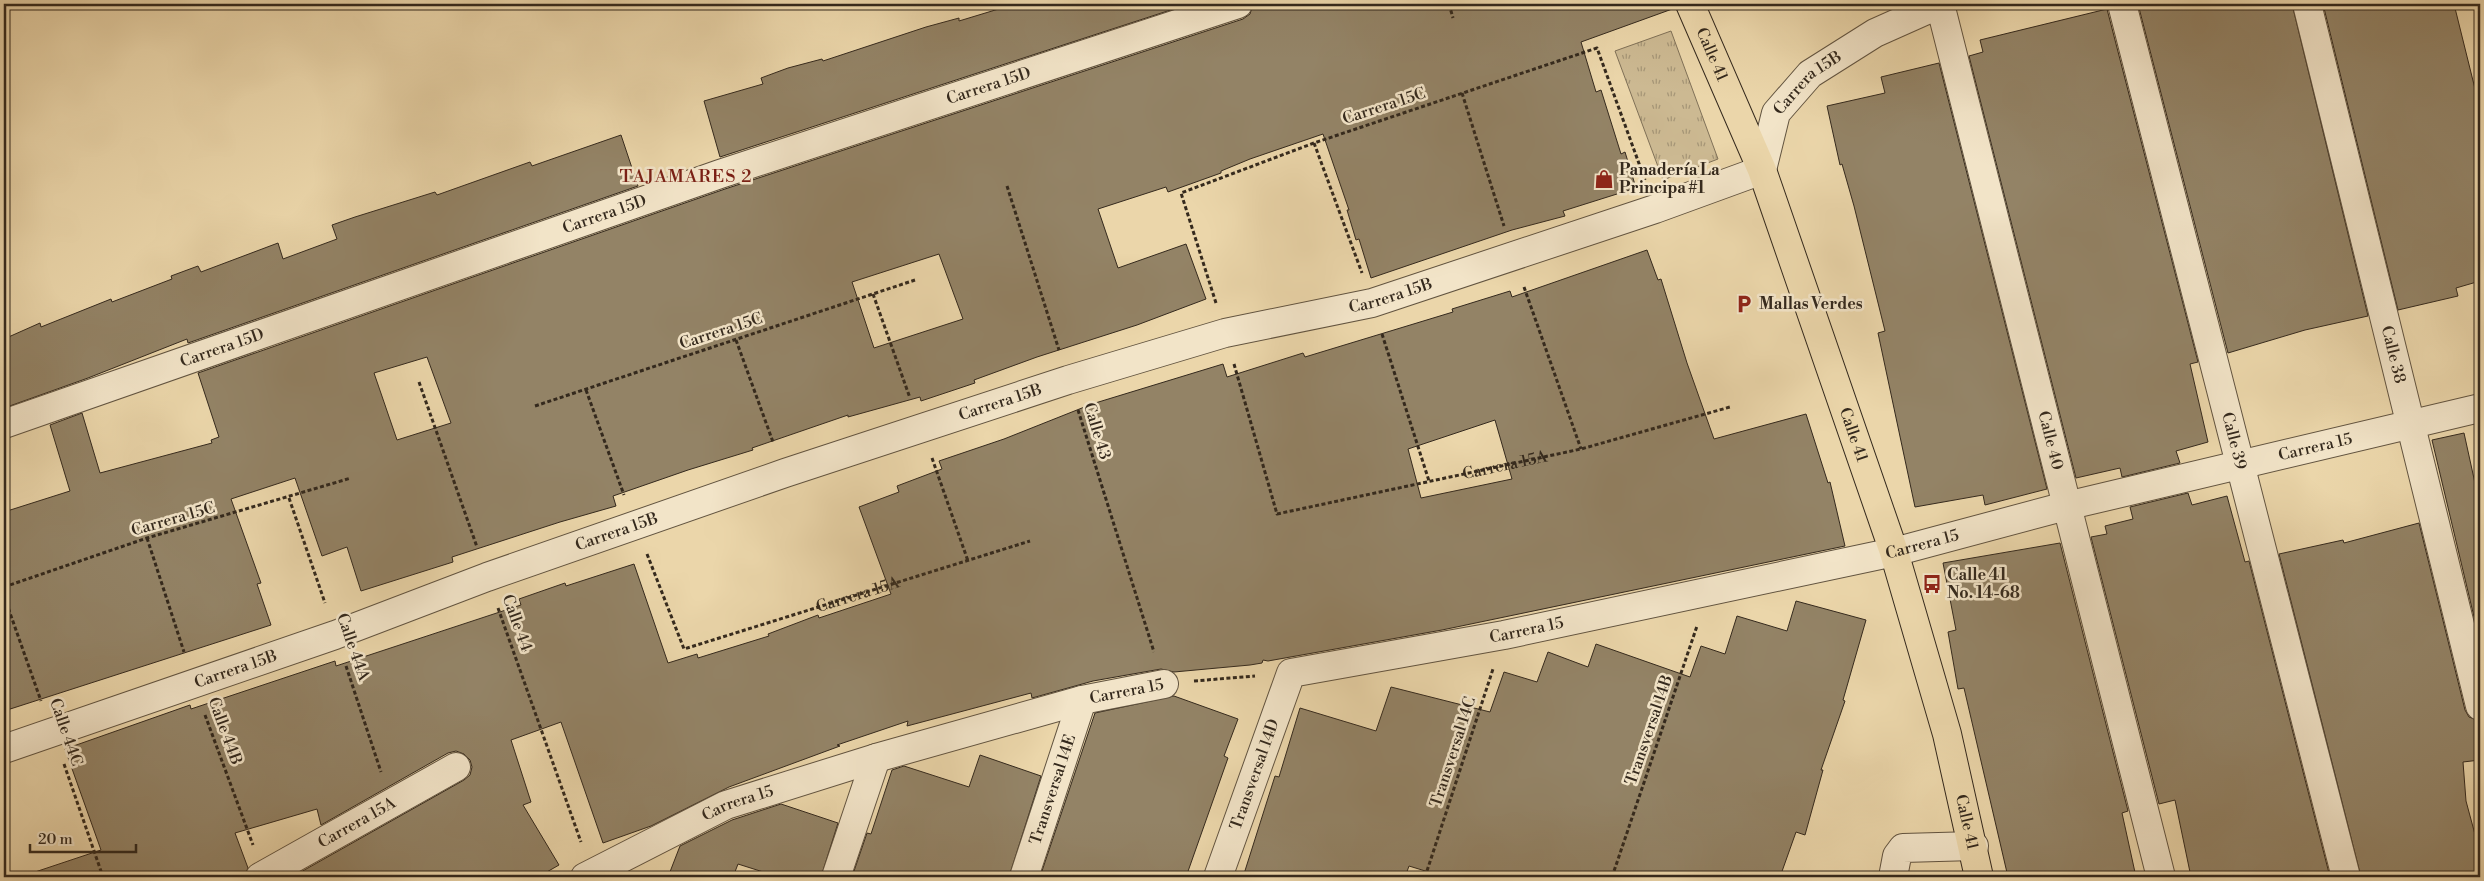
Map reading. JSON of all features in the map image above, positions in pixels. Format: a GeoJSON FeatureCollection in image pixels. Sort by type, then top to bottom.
{"type":"FeatureCollection","features":[{"type":"Feature","properties":{"kind":"main road","name":"Calle 41"},"geometry":{"type":"LineString","coordinates":[[1690,4],[1762,170],[1894,552],[1947,734],[1974,846],[1979,877]]}},
{"type":"Feature","properties":{"kind":"street","name":"Carrera 15D"},"geometry":{"type":"LineString","coordinates":[[4,424],[720,174],[1238,4]]}},
{"type":"Feature","properties":{"kind":"street","name":"Carrera 15B"},"geometry":{"type":"LineString","coordinates":[[4,749],[336,634],[487,577],[784,473],[1068,380],[1225,333],[1372,303],[1655,209],[1762,170],[1776,114],[1810,74],[1875,33],[1940,4]]}},
{"type":"Feature","properties":{"kind":"street","name":"Calle 40"},"geometry":{"type":"LineString","coordinates":[[1940,4],[2161,877]]}},
{"type":"Feature","properties":{"kind":"street","name":"Calle 39"},"geometry":{"type":"LineString","coordinates":[[2122,4],[2346,877]]}},
{"type":"Feature","properties":{"kind":"street","name":"Calle 38"},"geometry":{"type":"LineString","coordinates":[[2307,4],[2480,706]]}},
{"type":"Feature","properties":{"kind":"street","name":"Carrera 15"},"geometry":{"type":"LineString","coordinates":[[1292,673],[1504,635],[1894,552],[2066,506],[2480,408]]}},
{"type":"Feature","properties":{"kind":"street","name":"Transversal 14D"},"geometry":{"type":"LineString","coordinates":[[1218,877],[1292,673]]}},
{"type":"Feature","properties":{"kind":"street","name":"Carrera 15"},"geometry":{"type":"LineString","coordinates":[[589,876],[726,805],[876,758],[1082,700],[1164,684]]}},
{"type":"Feature","properties":{"kind":"street","name":"Transversal 14E"},"geometry":{"type":"LineString","coordinates":[[1024,877],[1082,700]]}},
{"type":"Feature","properties":{"kind":"street"},"geometry":{"type":"LineString","coordinates":[[836,877],[876,758]]}},
{"type":"Feature","properties":{"kind":"street","name":"Carrera 15A"},"geometry":{"type":"LineString","coordinates":[[262,876],[456,767]]}},
{"type":"Feature","properties":{"kind":"street"},"geometry":{"type":"LineString","coordinates":[[1893,877],[1897,856],[1903,848],[1974,846]]}},
{"type":"Feature","properties":{"kind":"path"},"geometry":{"type":"LineString","coordinates":[[1449,4],[1454,18]]}},
{"type":"Feature","properties":{"kind":"path","name":"Carrera 15C"},"geometry":{"type":"LineString","coordinates":[[1181,193],[1314,142],[1597,48],[1655,209]]}},
{"type":"Feature","properties":{"kind":"path","name":"Calle 43"},"geometry":{"type":"LineString","coordinates":[[1007,186],[1164,684]]}},
{"type":"Feature","properties":{"kind":"path","name":"Carrera 15C"},"geometry":{"type":"LineString","coordinates":[[535,406],[915,280]]}},
{"type":"Feature","properties":{"kind":"path"},"geometry":{"type":"LineString","coordinates":[[873,294],[968,561]]}},
{"type":"Feature","properties":{"kind":"path"},"geometry":{"type":"LineString","coordinates":[[736,340],[784,473]]}},
{"type":"Feature","properties":{"kind":"path","name":"Calle 44"},"geometry":{"type":"LineString","coordinates":[[419,382],[589,876]]}},
{"type":"Feature","properties":{"kind":"path","name":"Carrera 15A"},"geometry":{"type":"LineString","coordinates":[[1278,514],[1581,449],[1730,407]]}},
{"type":"Feature","properties":{"kind":"path","name":"Carrera 15C"},"geometry":{"type":"LineString","coordinates":[[4,587],[147,538],[289,498],[351,478]]}},
{"type":"Feature","properties":{"kind":"path","name":"Calle 44A"},"geometry":{"type":"LineString","coordinates":[[289,498],[392,803]]}},
{"type":"Feature","properties":{"kind":"path","name":"Calle 44B"},"geometry":{"type":"LineString","coordinates":[[147,538],[194,683],[262,876]]}},
{"type":"Feature","properties":{"kind":"path","name":"Carrera 15A"},"geometry":{"type":"LineString","coordinates":[[684,649],[1030,541]]}},
{"type":"Feature","properties":{"kind":"path","name":"Transversal 14B"},"geometry":{"type":"LineString","coordinates":[[1612,877],[1709,590]]}},
{"type":"Feature","properties":{"kind":"path","name":"Calle 44C"},"geometry":{"type":"LineString","coordinates":[[4,596],[103,877]]}},
{"type":"Feature","properties":{"kind":"path","name":"Transversal 14C"},"geometry":{"type":"LineString","coordinates":[[1425,877],[1504,635]]}},
{"type":"Feature","properties":{"kind":"path","name":"Carrera 15"},"geometry":{"type":"LineString","coordinates":[[1164,684],[1292,673]]}},
{"type":"Feature","properties":{"kind":"green space"},"geometry":{"type":"Polygon","coordinates":[[[1671,31],[1718,159],[1663,180],[1615,51],[1671,31]]]}},
{"type":"Feature","properties":{"kind":"building"},"geometry":{"type":"Polygon","coordinates":[[[1015,4],[1189,4],[720,157],[704,101],[763,84],[761,78],[788,68],[822,59],[823,61],[926,27],[959,18],[959,21],[1015,4]]]}},
{"type":"Feature","properties":{"kind":"building"},"geometry":{"type":"Polygon","coordinates":[[[1253,4],[1675,4],[1675,8],[1581,42],[1596,92],[1601,90],[1621,154],[1625,152],[1636,188],[1563,211],[1565,216],[1512,230],[1371,278],[1359,239],[1356,240],[1347,210],[1349,210],[1323,134],[1250,159],[1221,171],[1221,173],[1168,192],[1166,187],[1098,209],[1118,268],[1186,244],[1206,299],[1137,325],[1037,357],[974,380],[975,383],[921,401],[920,397],[848,417],[848,415],[752,448],[753,450],[688,470],[613,496],[616,506],[452,557],[453,562],[361,591],[347,547],[322,556],[295,478],[231,499],[261,583],[257,584],[271,625],[4,711],[4,512],[70,491],[50,425],[82,413],[100,473],[212,443],[211,440],[219,437],[198,373],[725,189],[1243,19],[1250,14],[1253,4]],[[939,254],[852,282],[874,348],[963,319],[939,254]],[[427,357],[374,373],[397,440],[451,423],[427,357]]]}},
{"type":"Feature","properties":{"kind":"building"},"geometry":{"type":"Polygon","coordinates":[[[2138,4],[2292,4],[2368,316],[2305,330],[2228,353],[2138,4]]]}},
{"type":"Feature","properties":{"kind":"building"},"geometry":{"type":"Polygon","coordinates":[[[2323,4],[2454,4],[2480,109],[2480,281],[2456,288],[2458,296],[2398,310],[2323,4]]]}},
{"type":"Feature","properties":{"kind":"building"},"geometry":{"type":"Polygon","coordinates":[[[2107,9],[2198,362],[2190,364],[2208,442],[2176,451],[2180,463],[2122,477],[2120,468],[2076,478],[1969,56],[1983,52],[1980,40],[2107,9]]]}},
{"type":"Feature","properties":{"kind":"building"},"geometry":{"type":"Polygon","coordinates":[[[1939,63],[2047,489],[1985,505],[1983,495],[1915,507],[1878,333],[1885,331],[1854,206],[1842,164],[1840,165],[1827,106],[1885,93],[1881,77],[1939,63]]]}},
{"type":"Feature","properties":{"kind":"building"},"geometry":{"type":"Polygon","coordinates":[[[621,135],[638,186],[188,343],[187,339],[88,378],[4,408],[4,339],[40,323],[41,327],[111,299],[112,302],[172,279],[171,276],[198,266],[201,272],[278,243],[283,259],[337,239],[332,225],[435,192],[437,195],[530,162],[532,166],[621,135]]]}},
{"type":"Feature","properties":{"kind":"building"},"geometry":{"type":"Polygon","coordinates":[[[1647,250],[1658,280],[1661,279],[1687,363],[1714,439],[1806,414],[1828,483],[1830,482],[1845,546],[1442,630],[1268,661],[1263,660],[1262,663],[1250,665],[1174,672],[1161,669],[1093,681],[1032,698],[1031,693],[907,726],[908,721],[837,745],[840,746],[729,787],[651,826],[603,843],[561,722],[511,740],[531,802],[523,805],[559,865],[538,877],[292,877],[464,780],[470,775],[472,767],[470,760],[464,754],[456,751],[448,753],[321,825],[317,809],[235,833],[248,868],[244,877],[36,877],[35,872],[101,850],[65,749],[190,705],[191,709],[335,661],[336,666],[521,605],[519,599],[565,583],[566,586],[634,564],[668,663],[697,654],[698,658],[769,636],[768,634],[818,615],[819,618],[891,594],[859,507],[899,492],[897,486],[942,469],[939,461],[1004,439],[1092,404],[1223,364],[1227,377],[1303,353],[1305,357],[1453,312],[1452,309],[1510,291],[1512,297],[1647,250]],[[1495,420],[1408,449],[1421,498],[1512,479],[1495,420]]]}},
{"type":"Feature","properties":{"kind":"building"},"geometry":{"type":"Polygon","coordinates":[[[2464,433],[2480,506],[2480,642],[2432,440],[2464,433]]]}},
{"type":"Feature","properties":{"kind":"building"},"geometry":{"type":"Polygon","coordinates":[[[2188,493],[2192,505],[2227,496],[2245,562],[2249,561],[2330,877],[2191,877],[2175,800],[2159,804],[2091,537],[2107,534],[2105,526],[2133,519],[2130,507],[2188,493]]]}},
{"type":"Feature","properties":{"kind":"building"},"geometry":{"type":"Polygon","coordinates":[[[2419,523],[2465,710],[2469,717],[2480,721],[2480,760],[2463,762],[2466,801],[2480,853],[2480,877],[2361,877],[2279,554],[2343,540],[2344,543],[2419,523]]]}},
{"type":"Feature","properties":{"kind":"building"},"geometry":{"type":"Polygon","coordinates":[[[2060,543],[2128,811],[2122,813],[2136,877],[2008,877],[1964,688],[1958,689],[1948,632],[1956,630],[1943,563],[2060,543]]]}},
{"type":"Feature","properties":{"kind":"building"},"geometry":{"type":"Polygon","coordinates":[[[1796,601],[1866,620],[1843,700],[1845,701],[1821,770],[1823,770],[1805,835],[1796,832],[1780,877],[1445,877],[1409,866],[1405,877],[1243,877],[1275,776],[1279,777],[1300,708],[1376,731],[1391,687],[1490,712],[1504,672],[1537,682],[1548,652],[1588,667],[1596,644],[1690,677],[1701,646],[1725,654],[1737,616],[1787,631],[1796,601]]]}},
{"type":"Feature","properties":{"kind":"building"},"geometry":{"type":"Polygon","coordinates":[[[1174,696],[1238,719],[1224,756],[1228,758],[1186,877],[1040,877],[1095,713],[1174,696]]]}},
{"type":"Feature","properties":{"kind":"building"},"geometry":{"type":"Polygon","coordinates":[[[980,755],[1041,776],[1009,877],[852,877],[867,833],[871,834],[892,770],[904,766],[969,787],[980,755]]]}},
{"type":"Feature","properties":{"kind":"building"},"geometry":{"type":"Polygon","coordinates":[[[781,804],[838,823],[821,877],[779,877],[738,864],[733,877],[668,877],[680,846],[732,820],[781,804]]]}},
{"type":"Feature","properties":{"kind":"place","name":"Panadería La Principa #1"},"geometry":{"type":"Point","coordinates":[1604,179]}},
{"type":"Feature","properties":{"kind":"place","name":"Mallas Verdes"},"geometry":{"type":"Point","coordinates":[1744,304]}},
{"type":"Feature","properties":{"kind":"place","name":"Calle 41 No. 14-68"},"geometry":{"type":"Point","coordinates":[1932,584]}},
{"type":"Feature","properties":{"kind":"district","name":"TAJAMARES 2"},"geometry":{"type":"Point","coordinates":[686,176]}}]}
